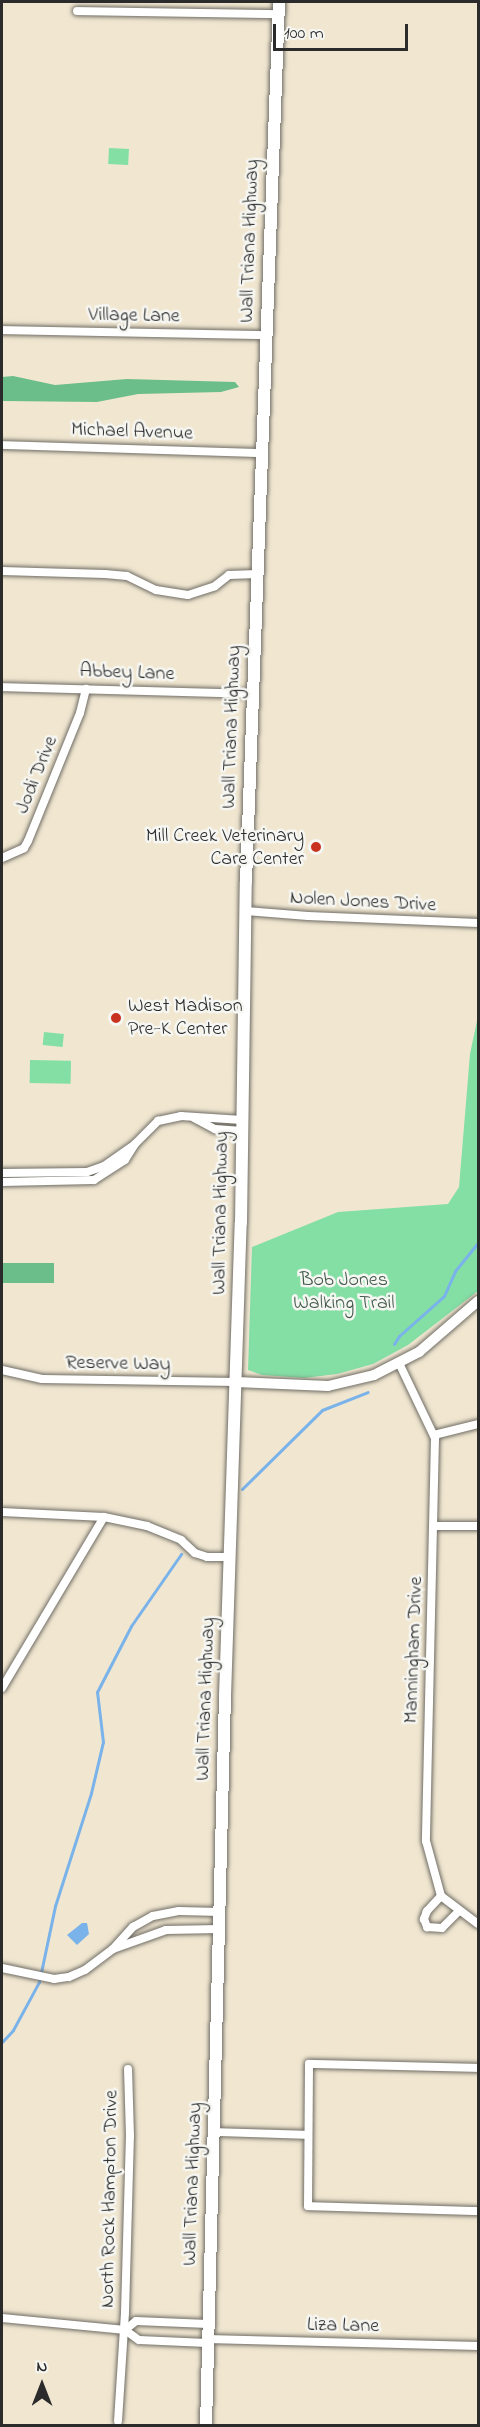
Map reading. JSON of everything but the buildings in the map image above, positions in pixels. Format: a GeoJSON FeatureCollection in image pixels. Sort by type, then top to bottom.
{"type":"FeatureCollection","features":[{"type":"Feature","properties":{"kind":"main road","name":"Wall Triana Highway"},"geometry":{"type":"LineString","coordinates":[[206,2426],[236,1382],[252,694],[279,8]]}},
{"type":"Feature","properties":{"kind":"street"},"geometry":{"type":"LineString","coordinates":[[77,11],[279,8]]}},
{"type":"Feature","properties":{"kind":"street","name":"Village Lane"},"geometry":{"type":"LineString","coordinates":[[2,330],[266,335]]}},
{"type":"Feature","properties":{"kind":"street","name":"Michael Avenue"},"geometry":{"type":"LineString","coordinates":[[2,445],[261,453]]}},
{"type":"Feature","properties":{"kind":"street"},"geometry":{"type":"LineString","coordinates":[[2,572],[127,576],[156,590],[188,595],[215,586],[228,575],[257,574]]}},
{"type":"Feature","properties":{"kind":"street","name":"Abbey Lane"},"geometry":{"type":"LineString","coordinates":[[2,687],[252,694]]}},
{"type":"Feature","properties":{"kind":"street","name":"Jodi Drive"},"geometry":{"type":"LineString","coordinates":[[2,858],[24,848],[28,841],[80,713],[86,689]]}},
{"type":"Feature","properties":{"kind":"street","name":"Nolen Jones Drive"},"geometry":{"type":"LineString","coordinates":[[246,911],[478,923]]}},
{"type":"Feature","properties":{"kind":"street"},"geometry":{"type":"LineString","coordinates":[[2,1182],[94,1180],[116,1168],[158,1120],[172,1116],[194,1118],[215,1129],[242,1125]]}},
{"type":"Feature","properties":{"kind":"street"},"geometry":{"type":"LineString","coordinates":[[2,1173],[87,1172],[104,1166],[135,1144]]}},
{"type":"Feature","properties":{"kind":"street"},"geometry":{"type":"LineString","coordinates":[[236,1382],[328,1386],[374,1375],[419,1352],[478,1301]]}},
{"type":"Feature","properties":{"kind":"street","name":"Manningham Drive"},"geometry":{"type":"LineString","coordinates":[[399,1363],[434,1435],[426,1841],[441,1896]]}},
{"type":"Feature","properties":{"kind":"street","name":"Reserve Way"},"geometry":{"type":"LineString","coordinates":[[2,1370],[42,1379],[236,1382]]}},
{"type":"Feature","properties":{"kind":"street"},"geometry":{"type":"LineString","coordinates":[[434,1435],[478,1424]]}},
{"type":"Feature","properties":{"kind":"street"},"geometry":{"type":"LineString","coordinates":[[2,1512],[104,1516],[147,1526],[181,1540],[195,1553],[207,1557],[231,1557]]}},
{"type":"Feature","properties":{"kind":"street"},"geometry":{"type":"LineString","coordinates":[[2,1688],[104,1516]]}},
{"type":"Feature","properties":{"kind":"street"},"geometry":{"type":"LineString","coordinates":[[434,1526],[478,1526]]}},
{"type":"Feature","properties":{"kind":"street"},"geometry":{"type":"LineString","coordinates":[[459,1911],[442,1928],[427,1927],[424,1919],[426,1911],[441,1896],[478,1924]]}},
{"type":"Feature","properties":{"kind":"street"},"geometry":{"type":"LineString","coordinates":[[2,1968],[54,1979],[86,1970],[113,1949],[127,1932],[153,1916],[179,1911],[220,1912]]}},
{"type":"Feature","properties":{"kind":"street"},"geometry":{"type":"LineString","coordinates":[[113,1949],[166,1930],[219,1929]]}},
{"type":"Feature","properties":{"kind":"street"},"geometry":{"type":"LineString","coordinates":[[478,2068],[309,2064],[308,2135],[308,2206],[478,2211]]}},
{"type":"Feature","properties":{"kind":"street","name":"North Rock Hampton Drive"},"geometry":{"type":"LineString","coordinates":[[118,2421],[124,2330],[130,2136],[128,2069]]}},
{"type":"Feature","properties":{"kind":"street"},"geometry":{"type":"LineString","coordinates":[[215,2132],[308,2135]]}},
{"type":"Feature","properties":{"kind":"street"},"geometry":{"type":"LineString","coordinates":[[2,2318],[124,2330],[136,2321],[208,2324]]}},
{"type":"Feature","properties":{"kind":"street","name":"Liza Lane"},"geometry":{"type":"LineString","coordinates":[[124,2330],[139,2340],[478,2346]]}},
{"type":"Feature","properties":{"kind":"green space"},"geometry":{"type":"Polygon","coordinates":[[[109,148],[129,149],[128,165],[108,164],[109,148]]]}},
{"type":"Feature","properties":{"kind":"green space"},"geometry":{"type":"Polygon","coordinates":[[[13,376],[55,385],[127,379],[235,382],[239,387],[221,392],[138,394],[97,402],[2,401],[2,377],[13,376]]]}},
{"type":"Feature","properties":{"kind":"green space","name":"Bob Jones Walking Trail"},"geometry":{"type":"Polygon","coordinates":[[[478,1016],[478,1291],[408,1345],[373,1364],[337,1374],[304,1378],[262,1375],[248,1370],[252,1247],[338,1212],[448,1204],[459,1187],[470,1054],[478,1016]]]}},
{"type":"Feature","properties":{"kind":"green space"},"geometry":{"type":"Polygon","coordinates":[[[44,1032],[64,1034],[63,1047],[43,1045],[44,1032]]]}},
{"type":"Feature","properties":{"kind":"green space"},"geometry":{"type":"Polygon","coordinates":[[[30,1060],[71,1061],[71,1084],[30,1083],[30,1060]]]}},
{"type":"Feature","properties":{"kind":"green space"},"geometry":{"type":"Polygon","coordinates":[[[2,1263],[54,1263],[54,1283],[2,1283],[2,1263]]]}},
{"type":"Feature","properties":{"kind":"water"},"geometry":{"type":"Polygon","coordinates":[[[82,1923],[87,1923],[89,1934],[77,1945],[67,1935],[82,1923]]]}},
{"type":"Feature","properties":{"kind":"waterway"},"geometry":{"type":"LineString","coordinates":[[394,1344],[399,1336],[444,1296],[455,1271],[478,1243]]}},
{"type":"Feature","properties":{"kind":"waterway"},"geometry":{"type":"LineString","coordinates":[[242,1489],[322,1410],[368,1392]]}},
{"type":"Feature","properties":{"kind":"waterway"},"geometry":{"type":"LineString","coordinates":[[2,2042],[13,2030],[39,1982],[55,1906],[91,1793],[103,1742],[97,1692],[131,1626],[181,1554]]}},
{"type":"Feature","properties":{"kind":"place","name":"Mill Creek Veterinary Care Center"},"geometry":{"type":"Point","coordinates":[316,847]}},
{"type":"Feature","properties":{"kind":"place","name":"West Madison Pre-K Center"},"geometry":{"type":"Point","coordinates":[116,1018]}}]}
